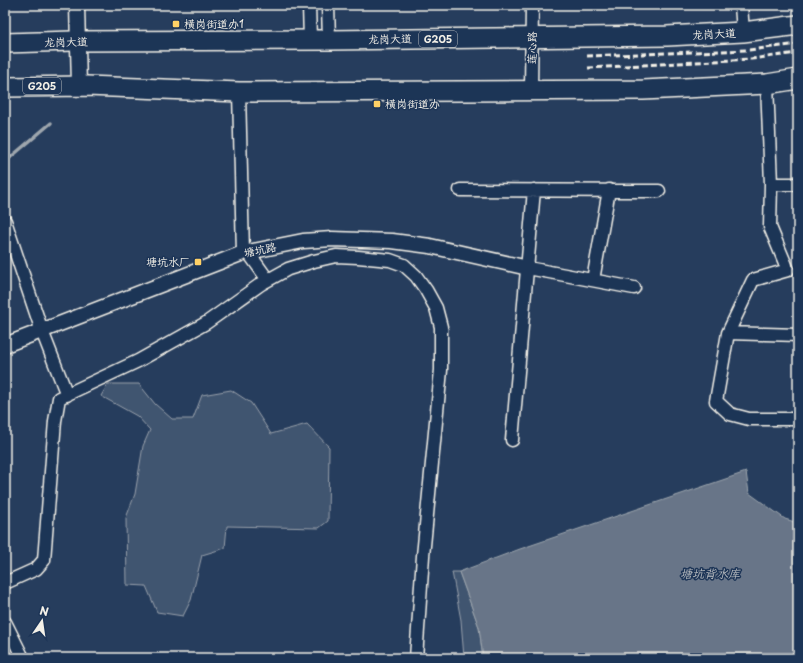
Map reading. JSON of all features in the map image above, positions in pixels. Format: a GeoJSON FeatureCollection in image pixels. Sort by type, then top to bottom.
{"type":"FeatureCollection","features":[{"type":"Feature","properties":{"kind":"highway","name":"龙岗大道"},"geometry":{"type":"LineString","coordinates":[[5,43],[78,41],[667,36],[743,32],[798,24]]}},
{"type":"Feature","properties":{"kind":"highway","name":"G205"},"geometry":{"type":"LineString","coordinates":[[5,87],[79,86],[240,92],[643,90],[767,84],[798,79]]}},
{"type":"Feature","properties":{"kind":"street"},"geometry":{"type":"LineString","coordinates":[[77,5],[79,86]]}},
{"type":"Feature","properties":{"kind":"street"},"geometry":{"type":"LineString","coordinates":[[309,5],[310,40]]}},
{"type":"Feature","properties":{"kind":"street"},"geometry":{"type":"LineString","coordinates":[[328,5],[329,40]]}},
{"type":"Feature","properties":{"kind":"street","name":"莲心路"},"geometry":{"type":"LineString","coordinates":[[531,91],[532,5]]}},
{"type":"Feature","properties":{"kind":"street"},"geometry":{"type":"LineString","coordinates":[[741,5],[743,32]]}},
{"type":"Feature","properties":{"kind":"street"},"geometry":{"type":"LineString","coordinates":[[767,84],[771,184],[770,227],[793,270],[753,280],[728,334],[716,401],[730,414],[749,419],[798,420]]}},
{"type":"Feature","properties":{"kind":"street"},"geometry":{"type":"LineString","coordinates":[[240,92],[245,252],[268,280]]}},
{"type":"Feature","properties":{"kind":"street"},"geometry":{"type":"LineString","coordinates":[[771,184],[798,184]]}},
{"type":"Feature","properties":{"kind":"street"},"geometry":{"type":"LineString","coordinates":[[460,190],[659,191]]}},
{"type":"Feature","properties":{"kind":"street"},"geometry":{"type":"LineString","coordinates":[[512,440],[534,190]]}},
{"type":"Feature","properties":{"kind":"street"},"geometry":{"type":"LineString","coordinates":[[593,280],[609,190]]}},
{"type":"Feature","properties":{"kind":"street"},"geometry":{"type":"LineString","coordinates":[[5,221],[42,332],[67,395]]}},
{"type":"Feature","properties":{"kind":"street","name":"塘坑路"},"geometry":{"type":"LineString","coordinates":[[5,345],[42,332],[245,252],[303,241],[332,239],[392,241],[430,246],[528,268]]}},
{"type":"Feature","properties":{"kind":"street"},"geometry":{"type":"LineString","coordinates":[[5,583],[36,569],[44,560],[55,421],[59,398],[138,361],[206,323],[268,280],[288,269],[336,256],[390,260],[404,265],[416,276],[436,308],[441,327],[441,370],[423,556],[416,658]]}},
{"type":"Feature","properties":{"kind":"street"},"geometry":{"type":"LineString","coordinates":[[528,268],[634,288]]}},
{"type":"Feature","properties":{"kind":"street"},"geometry":{"type":"LineString","coordinates":[[728,334],[798,335]]}},
{"type":"Feature","properties":{"kind":"street"},"geometry":{"type":"LineString","coordinates":[[5,622],[23,658]]}},
{"type":"Feature","properties":{"kind":"shaded area"},"geometry":{"type":"Polygon","coordinates":[[[108,384],[139,384],[155,404],[172,419],[193,419],[202,395],[231,390],[251,403],[271,434],[307,424],[329,447],[328,521],[319,528],[227,526],[225,548],[202,555],[191,600],[183,616],[157,612],[146,586],[127,585],[126,518],[135,494],[143,446],[150,430],[137,416],[101,396],[108,384]]]}},
{"type":"Feature","properties":{"kind":"shaded area"},"geometry":{"type":"Polygon","coordinates":[[[452,572],[459,572],[479,627],[483,658],[464,658],[461,620],[452,572]]]}},
{"type":"Feature","properties":{"kind":"water","name":"塘坑背水库"},"geometry":{"type":"Polygon","coordinates":[[[746,472],[749,493],[785,519],[798,523],[798,658],[483,658],[479,627],[459,572],[520,549],[746,472]]]}},
{"type":"Feature","properties":{"kind":"waterway"},"geometry":{"type":"LineString","coordinates":[[5,162],[51,123]]}},
{"type":"Feature","properties":{"kind":"railway"},"geometry":{"type":"LineString","coordinates":[[587,56],[749,50],[798,44]]}},
{"type":"Feature","properties":{"kind":"railway"},"geometry":{"type":"LineString","coordinates":[[588,68],[751,59],[798,53]]}},
{"type":"Feature","properties":{"kind":"place","name":"横岗街道办1"},"geometry":{"type":"Point","coordinates":[176,24]}},
{"type":"Feature","properties":{"kind":"place","name":"横岗街道办"},"geometry":{"type":"Point","coordinates":[377,104]}},
{"type":"Feature","properties":{"kind":"place","name":"塘坑水厂"},"geometry":{"type":"Point","coordinates":[198,262]}}]}
